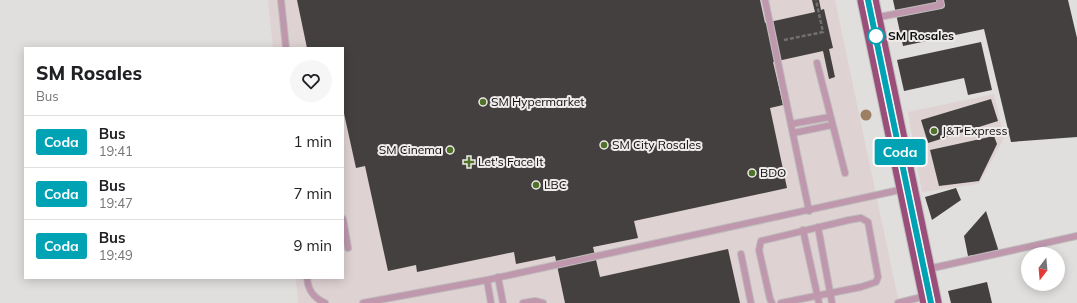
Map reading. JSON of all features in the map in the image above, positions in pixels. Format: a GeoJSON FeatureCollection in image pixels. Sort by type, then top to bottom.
{"type":"FeatureCollection","features":[{"type":"Feature","properties":{"kind":"highway"},"geometry":{"type":"LineString","coordinates":[[870,9],[930,299]]}},
{"type":"Feature","properties":{"kind":"lane"},"geometry":{"type":"LineString","coordinates":[[281,0],[286,47]]}},
{"type":"Feature","properties":{"kind":"lane"},"geometry":{"type":"LineString","coordinates":[[765,0],[809,211]]}},
{"type":"Feature","properties":{"kind":"lane"},"geometry":{"type":"LineString","coordinates":[[870,9],[941,5],[940,0]]}},
{"type":"Feature","properties":{"kind":"lane"},"geometry":{"type":"LineString","coordinates":[[817,63],[845,173]]}},
{"type":"Feature","properties":{"kind":"lane"},"geometry":{"type":"LineString","coordinates":[[791,124],[830,117]]}},
{"type":"Feature","properties":{"kind":"lane"},"geometry":{"type":"LineString","coordinates":[[793,133],[832,125]]}},
{"type":"Feature","properties":{"kind":"lane"},"geometry":{"type":"LineString","coordinates":[[364,303],[487,280],[907,189]]}},
{"type":"Feature","properties":{"kind":"lane"},"geometry":{"type":"LineString","coordinates":[[772,303],[761,257],[760,243],[766,239],[861,218],[868,222],[870,226],[878,280],[873,284],[830,294],[818,300],[781,303]]}},
{"type":"Feature","properties":{"kind":"lane"},"geometry":{"type":"LineString","coordinates":[[344,225],[348,248]]}},
{"type":"Feature","properties":{"kind":"lane"},"geometry":{"type":"LineString","coordinates":[[818,227],[832,303]]}},
{"type":"Feature","properties":{"kind":"lane"},"geometry":{"type":"LineString","coordinates":[[803,230],[818,300]]}},
{"type":"Feature","properties":{"kind":"lane"},"geometry":{"type":"LineString","coordinates":[[924,270],[1077,236]]}},
{"type":"Feature","properties":{"kind":"lane"},"geometry":{"type":"LineString","coordinates":[[741,254],[751,303]]}},
{"type":"Feature","properties":{"kind":"lane"},"geometry":{"type":"LineString","coordinates":[[498,277],[503,303]]}},
{"type":"Feature","properties":{"kind":"lane"},"geometry":{"type":"LineString","coordinates":[[307,279],[311,292],[318,300],[325,303]]}},
{"type":"Feature","properties":{"kind":"lane"},"geometry":{"type":"LineString","coordinates":[[487,280],[491,303]]}},
{"type":"Feature","properties":{"kind":"lane"},"geometry":{"type":"LineString","coordinates":[[898,303],[930,299]]}},
{"type":"Feature","properties":{"kind":"lane"},"geometry":{"type":"LineString","coordinates":[[523,303],[540,301],[543,303]]}},
{"type":"Feature","properties":{"kind":"path"},"geometry":{"type":"LineString","coordinates":[[774,42],[823,32],[816,0]]}},
{"type":"Feature","properties":{"kind":"shaded area","name":"SM City Rosales"},"geometry":{"type":"Polygon","coordinates":[[[268,0],[835,0],[899,303],[298,303],[296,279],[344,279],[344,47],[273,47],[268,0]]]}},
{"type":"Feature","properties":{"kind":"shaded area"},"geometry":{"type":"Polygon","coordinates":[[[994,94],[1004,138],[979,184],[922,192],[908,112],[994,94]]]}},
{"type":"Feature","properties":{"kind":"building","name":"SM City Rosales"},"geometry":{"type":"Polygon","coordinates":[[[297,0],[760,0],[765,23],[815,12],[812,0],[819,0],[821,10],[824,9],[833,48],[829,49],[835,77],[829,79],[823,51],[773,62],[783,105],[770,108],[787,188],[634,221],[638,238],[593,247],[600,277],[728,249],[740,303],[565,303],[555,256],[516,264],[514,252],[417,272],[416,265],[388,271],[365,166],[356,168],[344,114],[344,47],[307,47],[297,0]]]}},
{"type":"Feature","properties":{"kind":"building"},"geometry":{"type":"Polygon","coordinates":[[[893,0],[1068,0],[1077,38],[1077,137],[1011,142],[984,29],[903,46],[893,0]]]}},
{"type":"Feature","properties":{"kind":"building"},"geometry":{"type":"Polygon","coordinates":[[[981,42],[992,90],[968,95],[964,78],[904,91],[897,60],[981,42]]]}},
{"type":"Feature","properties":{"kind":"building"},"geometry":{"type":"Polygon","coordinates":[[[991,99],[998,121],[928,143],[921,120],[991,99]]]}},
{"type":"Feature","properties":{"kind":"building"},"geometry":{"type":"Polygon","coordinates":[[[994,136],[997,144],[979,181],[939,186],[930,150],[994,136]]]}},
{"type":"Feature","properties":{"kind":"building"},"geometry":{"type":"Polygon","coordinates":[[[956,188],[961,200],[932,220],[925,197],[956,188]]]}},
{"type":"Feature","properties":{"kind":"building"},"geometry":{"type":"Polygon","coordinates":[[[986,211],[999,252],[968,256],[964,236],[986,211]]]}},
{"type":"Feature","properties":{"kind":"building"},"geometry":{"type":"Polygon","coordinates":[[[987,282],[992,303],[951,303],[948,291],[987,282]]]}},
{"type":"Feature","properties":{"kind":"bus line","name":"Coda"},"geometry":{"type":"LineString","coordinates":[[868,0],[931,303]]}},
{"type":"Feature","properties":{"kind":"place","name":"SM Rosales"},"geometry":{"type":"Point","coordinates":[876,36]}},
{"type":"Feature","properties":{"kind":"place","name":"SM Hypermarket"},"geometry":{"type":"Point","coordinates":[483,102]}},
{"type":"Feature","properties":{"kind":"place","name":"J&T Express"},"geometry":{"type":"Point","coordinates":[934,131]}},
{"type":"Feature","properties":{"kind":"place","name":"SM City Rosales"},"geometry":{"type":"Point","coordinates":[604,145]}},
{"type":"Feature","properties":{"kind":"place","name":"SM Cinema"},"geometry":{"type":"Point","coordinates":[450,150]}},
{"type":"Feature","properties":{"kind":"place","name":"Let's Face It"},"geometry":{"type":"Point","coordinates":[469,162]}},
{"type":"Feature","properties":{"kind":"place","name":"BDO"},"geometry":{"type":"Point","coordinates":[752,173]}},
{"type":"Feature","properties":{"kind":"place","name":"LBC"},"geometry":{"type":"Point","coordinates":[536,185]}}]}
